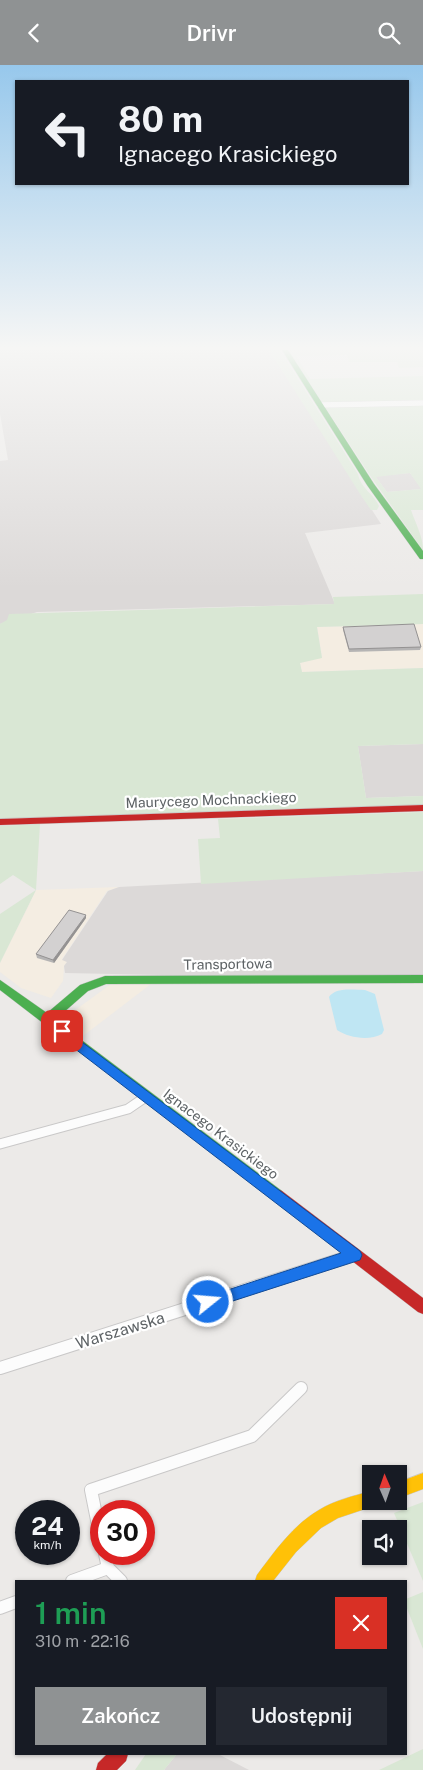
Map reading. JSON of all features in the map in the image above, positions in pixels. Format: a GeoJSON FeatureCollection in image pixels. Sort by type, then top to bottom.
{"type":"FeatureCollection","features":[{"type":"Feature","properties":{"kind":"street"},"geometry":{"type":"LineString","coordinates":[[336,430],[371,485],[423,557]]}},
{"type":"Feature","properties":{"kind":"street","name":"Maurycego Mochnackiego"},"geometry":{"type":"LineString","coordinates":[[0,822],[423,808]]}},
{"type":"Feature","properties":{"kind":"street","name":"Transportowa"},"geometry":{"type":"LineString","coordinates":[[47,1021],[84,988],[104,980],[423,979]]}},
{"type":"Feature","properties":{"kind":"street","name":"Ignacego Krasickiego"},"geometry":{"type":"LineString","coordinates":[[0,985],[423,1307]]}},
{"type":"Feature","properties":{"kind":"street"},"geometry":{"type":"LineString","coordinates":[[0,1143],[128,1109],[147,1096]]}},
{"type":"Feature","properties":{"kind":"street","name":"Warszawska"},"geometry":{"type":"LineString","coordinates":[[0,1367],[355,1255]]}},
{"type":"Feature","properties":{"kind":"street"},"geometry":{"type":"LineString","coordinates":[[93,1500],[91,1490],[252,1436],[300,1387]]}},
{"type":"Feature","properties":{"kind":"street"},"geometry":{"type":"LineString","coordinates":[[408,1486],[423,1481]]}},
{"type":"Feature","properties":{"kind":"street"},"geometry":{"type":"LineString","coordinates":[[263,1580],[303,1532],[336,1511],[362,1502]]}},
{"type":"Feature","properties":{"kind":"street"},"geometry":{"type":"LineString","coordinates":[[107,1565],[120,1580]]}},
{"type":"Feature","properties":{"kind":"street"},"geometry":{"type":"LineString","coordinates":[[75,1580],[108,1568]]}},
{"type":"Feature","properties":{"kind":"street"},"geometry":{"type":"LineString","coordinates":[[0,1608],[15,1602]]}},
{"type":"Feature","properties":{"kind":"street"},"geometry":{"type":"LineString","coordinates":[[105,1770],[118,1755]]}},
{"type":"Feature","properties":{"kind":"shaded area"},"geometry":{"type":"Polygon","coordinates":[[[3,430],[320,430],[381,524],[305,533],[335,604],[37,612],[0,624],[0,461],[8,460],[3,430]]]}},
{"type":"Feature","properties":{"kind":"shaded area"},"geometry":{"type":"Polygon","coordinates":[[[410,473],[422,489],[387,492],[375,476],[410,473]]]}},
{"type":"Feature","properties":{"kind":"shaded area"},"geometry":{"type":"Polygon","coordinates":[[[423,624],[423,668],[302,672],[300,663],[322,657],[317,627],[423,624]]]}},
{"type":"Feature","properties":{"kind":"shaded area"},"geometry":{"type":"Polygon","coordinates":[[[423,744],[423,796],[366,798],[358,746],[423,744]]]}},
{"type":"Feature","properties":{"kind":"shaded area"},"geometry":{"type":"Polygon","coordinates":[[[423,871],[423,975],[211,976],[65,973],[64,966],[67,962],[62,960],[108,891],[119,887],[423,871]]]}},
{"type":"Feature","properties":{"kind":"shaded area"},"geometry":{"type":"Polygon","coordinates":[[[119,887],[107,891],[62,959],[67,962],[64,966],[63,981],[51,998],[21,988],[0,972],[0,963],[36,890],[119,887]]]}},
{"type":"Feature","properties":{"kind":"shaded area"},"geometry":{"type":"Polygon","coordinates":[[[111,984],[151,984],[83,1036],[63,1019],[111,984]]]}},
{"type":"Feature","properties":{"kind":"shaded area"},"geometry":{"type":"Polygon","coordinates":[[[176,1755],[220,1755],[249,1770],[164,1770],[176,1755]]]}},
{"type":"Feature","properties":{"kind":"green space"},"geometry":{"type":"Polygon","coordinates":[[[319,430],[330,430],[358,474],[362,484],[377,502],[379,506],[377,510],[371,510],[319,430]]]}},
{"type":"Feature","properties":{"kind":"green space"},"geometry":{"type":"Polygon","coordinates":[[[340,430],[423,430],[423,510],[411,510],[421,535],[423,550],[340,430]],[[410,473],[376,477],[387,492],[421,489],[410,473]]]}},
{"type":"Feature","properties":{"kind":"green space"},"geometry":{"type":"Polygon","coordinates":[[[423,594],[423,624],[317,627],[322,658],[300,663],[302,672],[423,668],[423,744],[358,746],[366,798],[423,796],[423,805],[0,819],[0,624],[7,620],[9,614],[334,604],[333,597],[423,594]]]}},
{"type":"Feature","properties":{"kind":"green space"},"geometry":{"type":"Polygon","coordinates":[[[423,812],[423,871],[201,884],[198,839],[220,838],[218,819],[423,812]]]}},
{"type":"Feature","properties":{"kind":"green space"},"geometry":{"type":"Polygon","coordinates":[[[40,824],[36,890],[13,875],[0,884],[0,826],[40,824]]]}},
{"type":"Feature","properties":{"kind":"green space"},"geometry":{"type":"Polygon","coordinates":[[[36,890],[0,963],[0,914],[36,890]]]}},
{"type":"Feature","properties":{"kind":"green space"},"geometry":{"type":"Polygon","coordinates":[[[423,1502],[423,1581],[407,1543],[407,1520],[397,1520],[394,1513],[408,1510],[408,1508],[423,1502]]]}},
{"type":"Feature","properties":{"kind":"green space"},"geometry":{"type":"Polygon","coordinates":[[[423,1592],[423,1649],[407,1609],[407,1599],[423,1592]]]}},
{"type":"Feature","properties":{"kind":"green space"},"geometry":{"type":"Polygon","coordinates":[[[423,1749],[423,1770],[379,1770],[423,1749]]]}},
{"type":"Feature","properties":{"kind":"green space"},"geometry":{"type":"Polygon","coordinates":[[[145,1755],[176,1755],[164,1770],[135,1770],[145,1755]]]}},
{"type":"Feature","properties":{"kind":"water"},"geometry":{"type":"Polygon","coordinates":[[[340,990],[365,990],[375,994],[384,1030],[382,1034],[359,1038],[337,1030],[329,997],[340,990]]]}},
{"type":"Feature","properties":{"kind":"building"},"geometry":{"type":"Polygon","coordinates":[[[414,624],[421,647],[349,649],[343,627],[414,624]]]}},
{"type":"Feature","properties":{"kind":"building"},"geometry":{"type":"Polygon","coordinates":[[[69,910],[86,915],[53,960],[36,954],[69,910]]]}},
{"type":"Feature","properties":{"kind":"traffic: fast"},"geometry":{"type":"LineString","coordinates":[[336,430],[371,485],[423,557]]}},
{"type":"Feature","properties":{"kind":"traffic: fast"},"geometry":{"type":"LineString","coordinates":[[47,1020],[84,988],[105,980],[423,979]]}},
{"type":"Feature","properties":{"kind":"traffic: fast"},"geometry":{"type":"LineString","coordinates":[[0,984],[277,1195]]}},
{"type":"Feature","properties":{"kind":"traffic: slow"},"geometry":{"type":"LineString","coordinates":[[408,1487],[423,1481]]}},
{"type":"Feature","properties":{"kind":"traffic: slow"},"geometry":{"type":"LineString","coordinates":[[264,1580],[290,1546],[315,1522],[335,1511],[362,1502]]}},
{"type":"Feature","properties":{"kind":"traffic: jam"},"geometry":{"type":"LineString","coordinates":[[0,822],[423,808]]}},
{"type":"Feature","properties":{"kind":"traffic: jam"},"geometry":{"type":"LineString","coordinates":[[277,1195],[423,1307]]}},
{"type":"Feature","properties":{"kind":"traffic: jam"},"geometry":{"type":"LineString","coordinates":[[105,1770],[118,1755]]}},
{"type":"Feature","properties":{"kind":"route"},"geometry":{"type":"LineString","coordinates":[[62,1031],[355,1255],[208,1302]]}}]}
